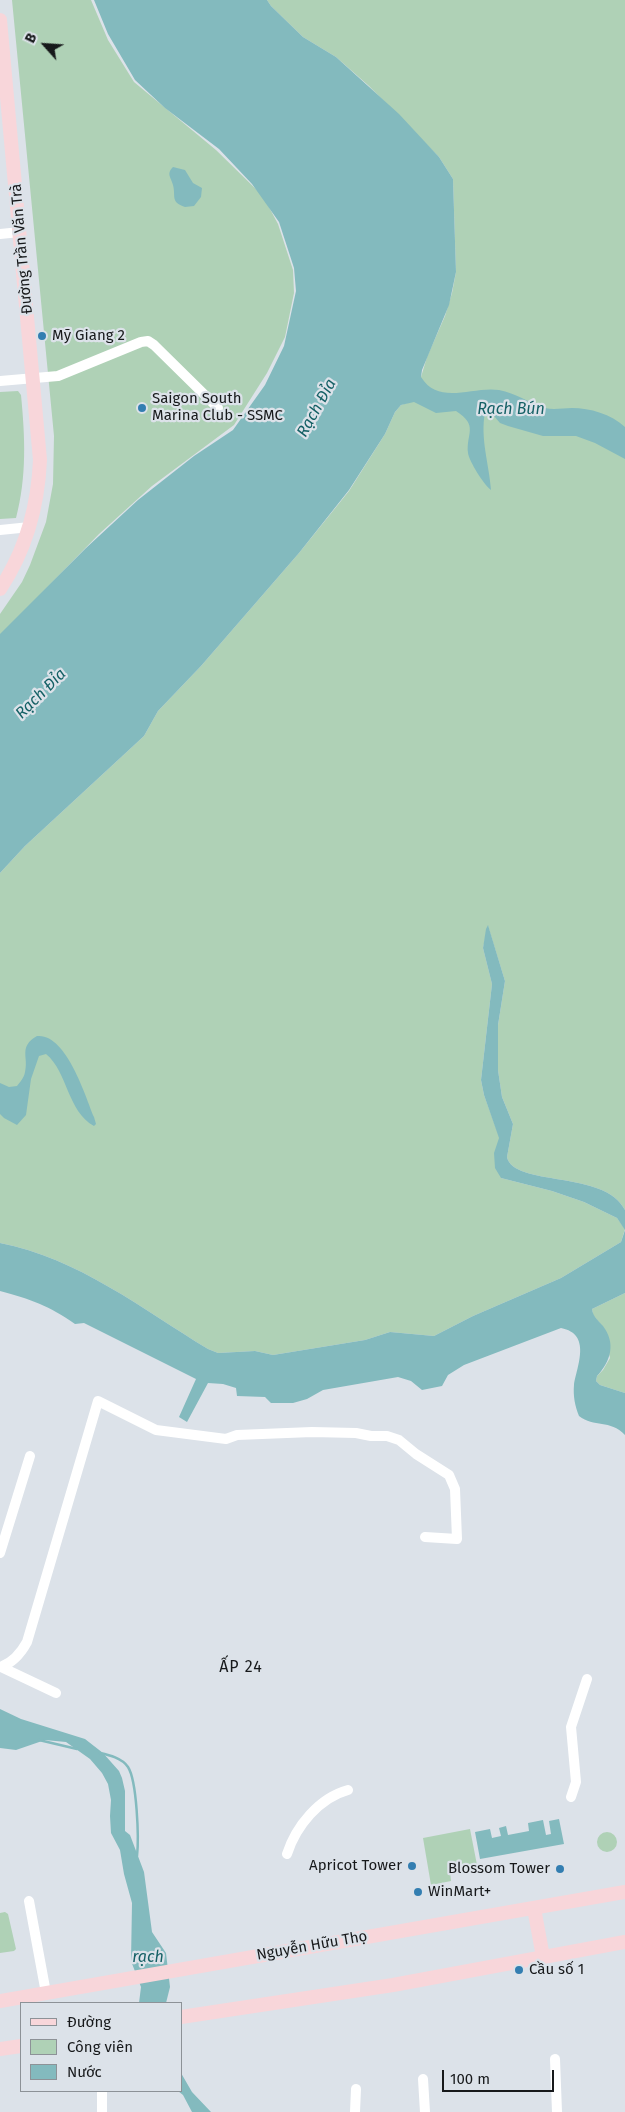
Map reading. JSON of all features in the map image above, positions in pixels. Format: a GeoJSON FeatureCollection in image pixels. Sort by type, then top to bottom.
{"type":"FeatureCollection","features":[{"type":"Feature","properties":{"kind":"main road","name":"Đường Trần Văn Trà"},"geometry":{"type":"LineString","coordinates":[[0,20],[3,86],[20,232],[40,460],[38,490],[30,527],[17,560],[0,589]]}},
{"type":"Feature","properties":{"kind":"main road","name":"Nguyễn Hữu Thọ"},"geometry":{"type":"LineString","coordinates":[[0,2001],[625,1892]]}},
{"type":"Feature","properties":{"kind":"main road"},"geometry":{"type":"LineString","coordinates":[[534,1908],[544,1958]]}},
{"type":"Feature","properties":{"kind":"main road"},"geometry":{"type":"LineString","coordinates":[[184,2016],[393,1985],[625,1942]]}},
{"type":"Feature","properties":{"kind":"main road"},"geometry":{"type":"LineString","coordinates":[[0,2050],[20,2046]]}},
{"type":"Feature","properties":{"kind":"street"},"geometry":{"type":"LineString","coordinates":[[0,234],[20,232]]}},
{"type":"Feature","properties":{"kind":"street"},"geometry":{"type":"LineString","coordinates":[[0,382],[58,376],[141,342],[148,341],[218,408]]}},
{"type":"Feature","properties":{"kind":"street"},"geometry":{"type":"LineString","coordinates":[[0,530],[30,527]]}},
{"type":"Feature","properties":{"kind":"street"},"geometry":{"type":"LineString","coordinates":[[0,1667],[9,1664],[27,1642],[98,1401],[156,1430],[217,1438],[226,1439],[237,1435],[312,1432],[356,1433],[371,1436],[387,1436],[399,1440],[416,1454],[449,1475],[455,1489],[457,1539],[426,1537]]}},
{"type":"Feature","properties":{"kind":"street"},"geometry":{"type":"LineString","coordinates":[[0,1553],[30,1456]]}},
{"type":"Feature","properties":{"kind":"street"},"geometry":{"type":"LineString","coordinates":[[0,1667],[56,1693]]}},
{"type":"Feature","properties":{"kind":"street"},"geometry":{"type":"LineString","coordinates":[[571,1797],[576,1782],[571,1727],[587,1679]]}},
{"type":"Feature","properties":{"kind":"street"},"geometry":{"type":"LineString","coordinates":[[287,1854],[299,1832],[316,1808],[339,1792],[348,1790]]}},
{"type":"Feature","properties":{"kind":"street"},"geometry":{"type":"LineString","coordinates":[[29,1901],[46,1993]]}},
{"type":"Feature","properties":{"kind":"street"},"geometry":{"type":"LineString","coordinates":[[551,2112],[557,2112],[555,2059]]}},
{"type":"Feature","properties":{"kind":"street"},"geometry":{"type":"LineString","coordinates":[[423,2079],[425,2112]]}},
{"type":"Feature","properties":{"kind":"street"},"geometry":{"type":"LineString","coordinates":[[355,2112],[356,2089]]}},
{"type":"Feature","properties":{"kind":"street"},"geometry":{"type":"LineString","coordinates":[[102,2092],[102,2112]]}},
{"type":"Feature","properties":{"kind":"green space"},"geometry":{"type":"Polygon","coordinates":[[[12,0],[91,0],[108,40],[134,82],[216,150],[263,196],[278,224],[293,270],[294,293],[285,337],[267,373],[234,425],[152,486],[99,534],[0,636],[0,614],[22,582],[46,522],[53,484],[54,436],[12,0]]]}},
{"type":"Feature","properties":{"kind":"green space"},"geometry":{"type":"Polygon","coordinates":[[[267,0],[625,0],[625,1210],[615,1197],[599,1189],[525,1172],[513,1166],[507,1157],[513,1124],[502,1097],[498,1070],[498,1025],[505,981],[488,926],[483,948],[492,984],[481,1080],[484,1095],[500,1139],[498,1144],[501,1178],[552,1191],[584,1202],[617,1218],[625,1229],[621,1242],[561,1278],[473,1316],[434,1336],[390,1332],[365,1340],[273,1355],[255,1351],[218,1353],[208,1349],[134,1302],[83,1273],[29,1250],[0,1243],[0,873],[25,846],[144,736],[158,711],[201,666],[299,553],[349,491],[385,434],[395,412],[401,405],[410,402],[445,316],[452,293],[456,272],[453,179],[439,157],[369,86],[336,57],[303,37],[267,0]]]}},
{"type":"Feature","properties":{"kind":"green space"},"geometry":{"type":"Polygon","coordinates":[[[18,391],[21,395],[24,457],[20,502],[16,518],[0,519],[0,392],[18,391]]]}},
{"type":"Feature","properties":{"kind":"green space"},"geometry":{"type":"Polygon","coordinates":[[[625,1293],[625,1393],[600,1385],[596,1381],[597,1376],[610,1358],[603,1327],[593,1315],[592,1309],[625,1293]]]}},
{"type":"Feature","properties":{"kind":"green space"},"geometry":{"type":"Polygon","coordinates":[[[470,1829],[477,1865],[450,1870],[451,1881],[431,1885],[423,1838],[470,1829]]]}},
{"type":"Feature","properties":{"kind":"green space"},"geometry":{"type":"Polygon","coordinates":[[[603,1832],[611,1832],[617,1838],[617,1846],[611,1852],[603,1852],[597,1846],[597,1838],[603,1832]]]}},
{"type":"Feature","properties":{"kind":"green space"},"geometry":{"type":"Polygon","coordinates":[[[5,1912],[8,1914],[16,1949],[0,1953],[0,1913],[5,1912]]]}},
{"type":"Feature","properties":{"kind":"water"},"geometry":{"type":"Polygon","coordinates":[[[94,0],[267,0],[303,37],[336,57],[399,114],[439,157],[453,179],[456,272],[449,305],[422,370],[421,377],[428,386],[446,393],[489,389],[499,390],[511,393],[545,408],[579,408],[607,415],[625,427],[625,459],[595,443],[576,436],[543,436],[508,426],[500,423],[488,409],[485,412],[484,432],[491,490],[481,478],[469,457],[470,430],[463,416],[456,411],[436,413],[414,402],[401,405],[349,490],[299,553],[201,666],[158,711],[144,736],[25,846],[0,873],[0,634],[86,548],[138,500],[194,456],[233,430],[265,385],[284,346],[296,291],[294,268],[279,222],[252,184],[219,149],[165,108],[135,80],[108,34],[94,0]]]}},
{"type":"Feature","properties":{"kind":"water"},"geometry":{"type":"Polygon","coordinates":[[[173,167],[185,170],[193,183],[202,188],[201,197],[194,206],[185,207],[175,201],[173,185],[169,174],[173,167]]]}},
{"type":"Feature","properties":{"kind":"water"},"geometry":{"type":"Polygon","coordinates":[[[488,925],[505,981],[498,1025],[498,1070],[502,1097],[513,1124],[507,1157],[513,1166],[525,1172],[599,1189],[615,1197],[625,1210],[625,1230],[617,1218],[584,1202],[552,1191],[501,1178],[495,1168],[494,1153],[499,1138],[484,1095],[481,1080],[492,984],[483,948],[488,925]]]}},
{"type":"Feature","properties":{"kind":"water"},"geometry":{"type":"Polygon","coordinates":[[[37,1036],[47,1038],[57,1044],[73,1067],[94,1117],[96,1124],[94,1126],[78,1111],[59,1071],[46,1054],[39,1056],[31,1079],[26,1115],[17,1125],[0,1114],[0,1083],[9,1087],[17,1086],[22,1080],[26,1067],[26,1048],[31,1040],[37,1036]]]}},
{"type":"Feature","properties":{"kind":"water"},"geometry":{"type":"Polygon","coordinates":[[[625,1230],[625,1293],[592,1309],[607,1332],[611,1345],[606,1364],[597,1376],[596,1381],[600,1385],[625,1393],[625,1435],[614,1427],[590,1422],[579,1416],[576,1408],[574,1385],[580,1344],[577,1337],[571,1331],[561,1328],[464,1365],[448,1375],[442,1386],[422,1390],[411,1381],[398,1377],[323,1390],[307,1399],[293,1403],[271,1403],[265,1397],[237,1396],[236,1388],[223,1384],[208,1383],[187,1422],[179,1417],[196,1379],[84,1323],[75,1324],[57,1312],[39,1304],[0,1291],[0,1243],[29,1250],[83,1273],[134,1302],[208,1349],[218,1353],[255,1351],[273,1355],[365,1340],[390,1332],[434,1336],[473,1316],[561,1278],[621,1242],[625,1230]]]}},
{"type":"Feature","properties":{"kind":"water","name":"rạch"},"geometry":{"type":"Polygon","coordinates":[[[0,1709],[21,1719],[85,1739],[103,1753],[119,1771],[125,1791],[125,1831],[130,1835],[144,1872],[152,1932],[166,1953],[170,1987],[166,2002],[139,2002],[141,1987],[131,1961],[132,1903],[120,1850],[111,1833],[111,1800],[108,1784],[102,1773],[90,1759],[66,1742],[45,1740],[16,1750],[0,1748],[0,1709]]]}},
{"type":"Feature","properties":{"kind":"water"},"geometry":{"type":"Polygon","coordinates":[[[559,1819],[564,1844],[480,1859],[475,1832],[490,1829],[492,1838],[501,1836],[499,1828],[506,1826],[508,1835],[529,1831],[528,1823],[543,1820],[546,1835],[551,1834],[549,1821],[559,1819]]]}},
{"type":"Feature","properties":{"kind":"water"},"geometry":{"type":"Polygon","coordinates":[[[182,2075],[192,2092],[211,2112],[192,2112],[183,2095],[179,2092],[182,2092],[182,2075]]]}},
{"type":"Feature","properties":{"kind":"waterway"},"geometry":{"type":"LineString","coordinates":[[39,1740],[77,1749]]}},
{"type":"Feature","properties":{"kind":"waterway"},"geometry":{"type":"LineString","coordinates":[[100,1753],[122,1761],[128,1767],[131,1774],[137,1810],[137,1856]]}},
{"type":"Feature","properties":{"kind":"place","name":"Mỹ Giang 2"},"geometry":{"type":"Point","coordinates":[42,336]}},
{"type":"Feature","properties":{"kind":"place","name":"Saigon South Marina Club - SSMC"},"geometry":{"type":"Point","coordinates":[142,408]}},
{"type":"Feature","properties":{"kind":"place","name":"Apricot Tower"},"geometry":{"type":"Point","coordinates":[412,1866]}},
{"type":"Feature","properties":{"kind":"place","name":"Blossom Tower"},"geometry":{"type":"Point","coordinates":[560,1869]}},
{"type":"Feature","properties":{"kind":"place","name":"WinMart+"},"geometry":{"type":"Point","coordinates":[418,1892]}},
{"type":"Feature","properties":{"kind":"place","name":"Cầu số 1"},"geometry":{"type":"Point","coordinates":[519,1970]}},
{"type":"Feature","properties":{"kind":"district","name":"ẤP 24"},"geometry":{"type":"Point","coordinates":[241,1668]}},
{"type":"Feature","properties":{"kind":"water label","name":"Rạch Đỉa"},"geometry":{"type":"Point","coordinates":[317,408]}},
{"type":"Feature","properties":{"kind":"water label","name":"Rạch Bún"},"geometry":{"type":"Point","coordinates":[511,410]}},
{"type":"Feature","properties":{"kind":"water label","name":"Rạch Đỉa"},"geometry":{"type":"Point","coordinates":[41,694]}}]}
